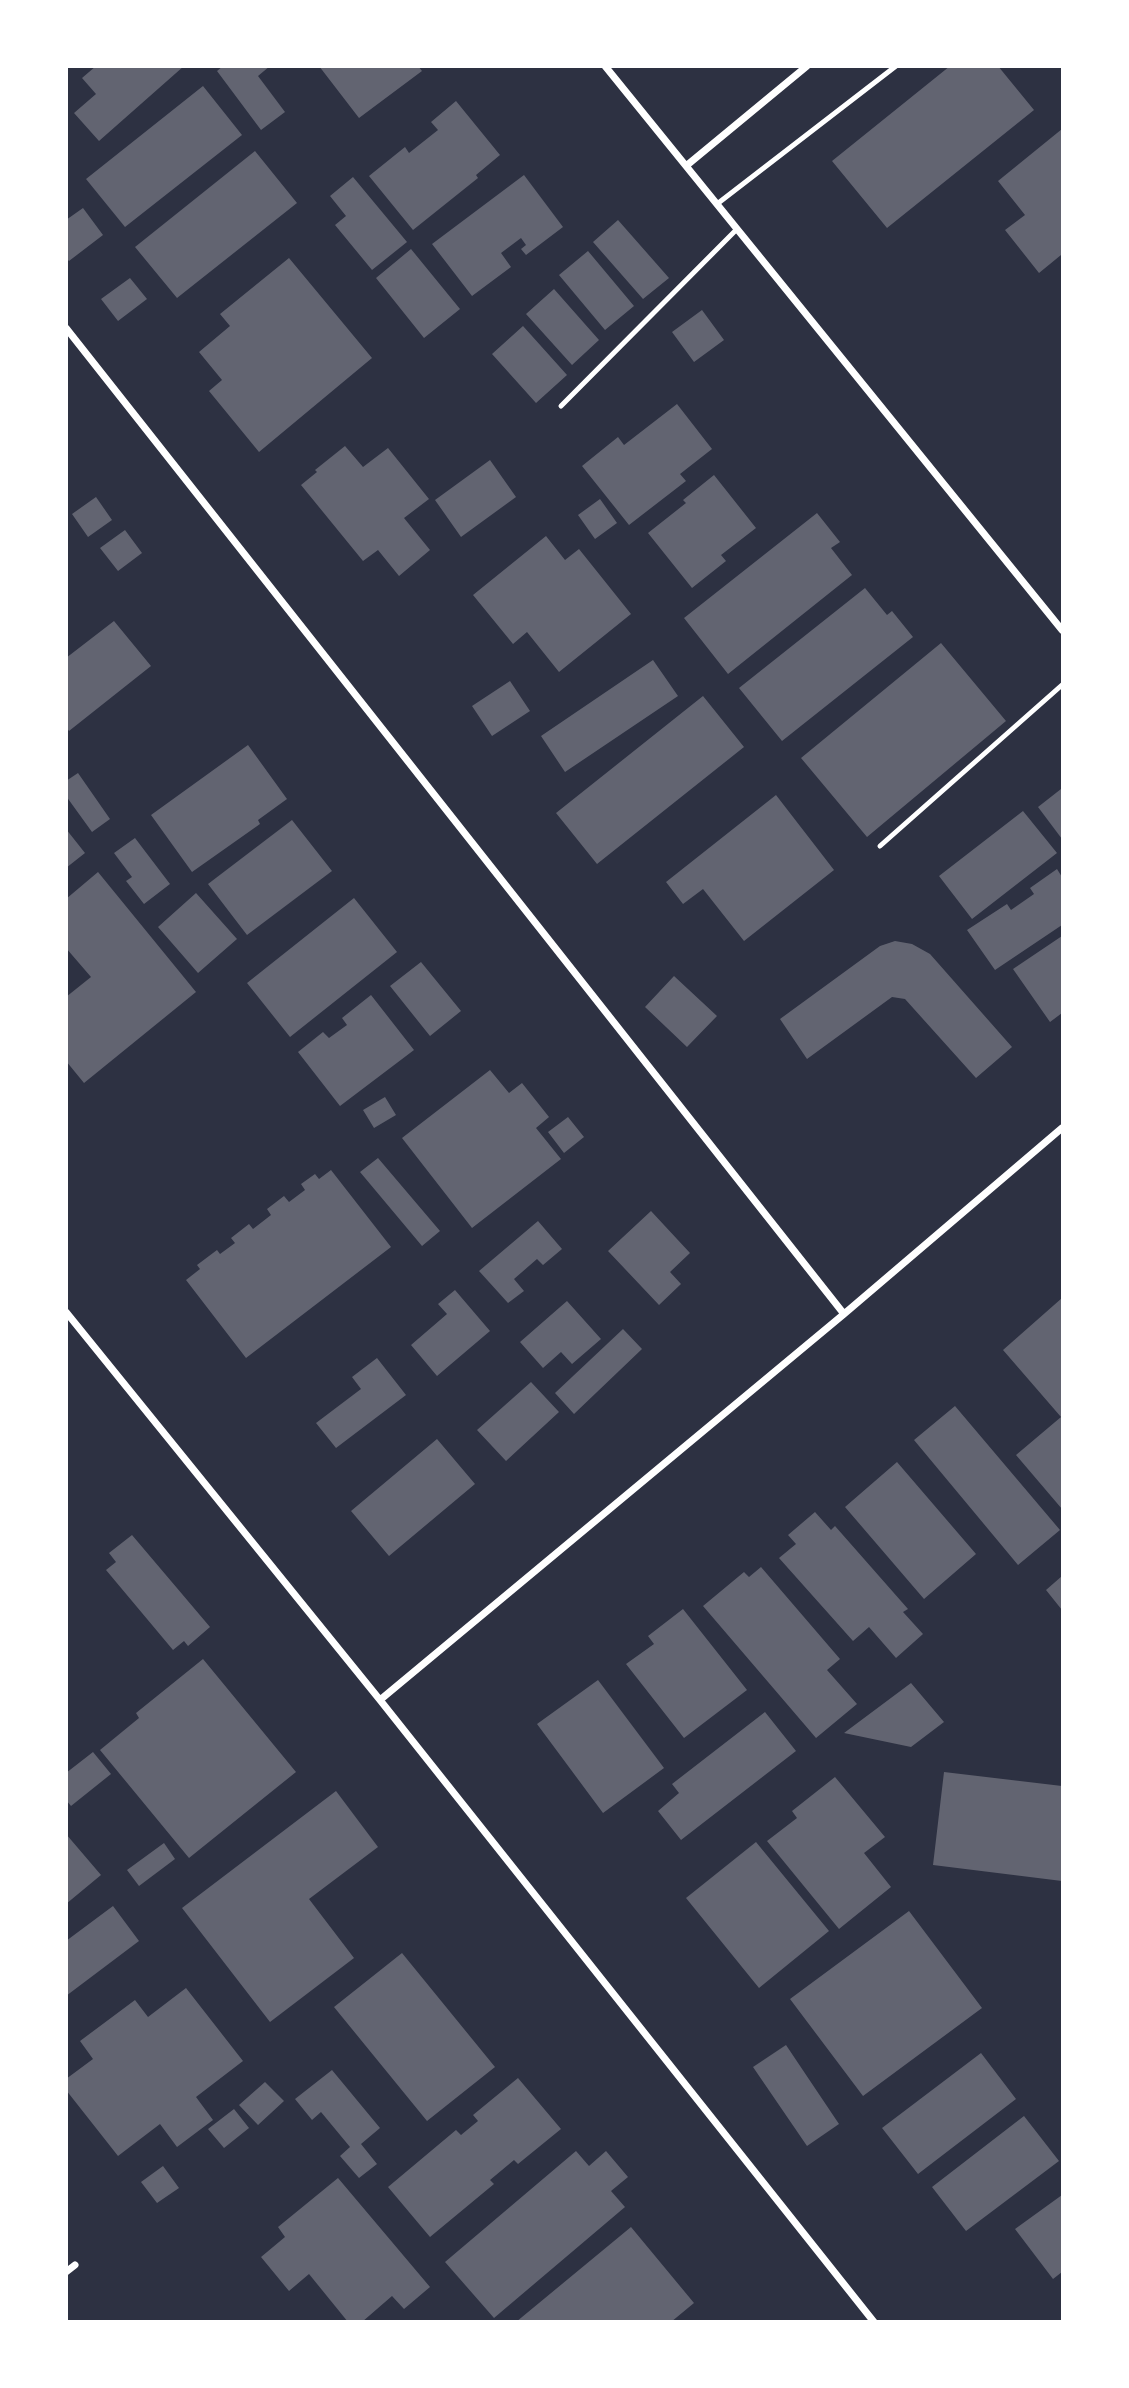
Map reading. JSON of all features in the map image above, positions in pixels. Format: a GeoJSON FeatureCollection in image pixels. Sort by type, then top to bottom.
{"type":"FeatureCollection","features":[{"type":"Feature","properties":{"kind":"street"},"geometry":{"type":"LineString","coordinates":[[605,66],[1062,630]]}},
{"type":"Feature","properties":{"kind":"street"},"geometry":{"type":"LineString","coordinates":[[685,166],[807,66]]}},
{"type":"Feature","properties":{"kind":"street"},"geometry":{"type":"LineString","coordinates":[[66,328],[844,1314]]}},
{"type":"Feature","properties":{"kind":"street"},"geometry":{"type":"LineString","coordinates":[[380,1700],[844,1314],[1062,1128]]}},
{"type":"Feature","properties":{"kind":"street"},"geometry":{"type":"LineString","coordinates":[[66,1312],[380,1700],[874,2322]]}},
{"type":"Feature","properties":{"kind":"street"},"geometry":{"type":"LineString","coordinates":[[66,2272],[75,2265]]}},
{"type":"Feature","properties":{"kind":"lane"},"geometry":{"type":"LineString","coordinates":[[717,204],[896,66]]}},
{"type":"Feature","properties":{"kind":"lane"},"geometry":{"type":"LineString","coordinates":[[561,406],[737,229]]}},
{"type":"Feature","properties":{"kind":"lane"},"geometry":{"type":"LineString","coordinates":[[880,846],[1062,685]]}},
{"type":"Feature","properties":{"kind":"building"},"geometry":{"type":"Polygon","coordinates":[[[96,66],[184,66],[99,141],[74,113],[96,94],[82,78],[96,66]]]}},
{"type":"Feature","properties":{"kind":"building"},"geometry":{"type":"Polygon","coordinates":[[[223,66],[270,66],[258,76],[285,112],[261,130],[217,71],[223,66]]]}},
{"type":"Feature","properties":{"kind":"building"},"geometry":{"type":"Polygon","coordinates":[[[319,66],[418,66],[422,71],[359,118],[319,66]]]}},
{"type":"Feature","properties":{"kind":"building"},"geometry":{"type":"Polygon","coordinates":[[[950,66],[998,66],[1034,110],[887,228],[832,161],[950,66]]]}},
{"type":"Feature","properties":{"kind":"building"},"geometry":{"type":"Polygon","coordinates":[[[203,86],[242,135],[125,227],[86,179],[203,86]]]}},
{"type":"Feature","properties":{"kind":"building"},"geometry":{"type":"Polygon","coordinates":[[[456,101],[500,155],[476,175],[478,178],[413,230],[369,176],[405,147],[409,153],[438,130],[431,122],[456,101]]]}},
{"type":"Feature","properties":{"kind":"building"},"geometry":{"type":"Polygon","coordinates":[[[1062,129],[1062,257],[1061,255],[1039,273],[1005,230],[1025,215],[998,181],[1062,129]]]}},
{"type":"Feature","properties":{"kind":"building"},"geometry":{"type":"Polygon","coordinates":[[[255,151],[297,203],[177,298],[135,247],[255,151]]]}},
{"type":"Feature","properties":{"kind":"building"},"geometry":{"type":"Polygon","coordinates":[[[524,175],[563,227],[526,255],[521,249],[526,245],[521,238],[501,253],[511,267],[472,296],[432,244],[524,175]]]}},
{"type":"Feature","properties":{"kind":"building"},"geometry":{"type":"Polygon","coordinates":[[[353,177],[407,242],[372,270],[335,225],[346,216],[330,196],[353,177]]]}},
{"type":"Feature","properties":{"kind":"building"},"geometry":{"type":"Polygon","coordinates":[[[83,208],[103,235],[69,261],[66,258],[66,220],[83,208]]]}},
{"type":"Feature","properties":{"kind":"building"},"geometry":{"type":"Polygon","coordinates":[[[618,220],[669,278],[643,299],[593,242],[618,220]]]}},
{"type":"Feature","properties":{"kind":"building"},"geometry":{"type":"Polygon","coordinates":[[[411,249],[460,309],[424,338],[376,278],[411,249]]]}},
{"type":"Feature","properties":{"kind":"building"},"geometry":{"type":"Polygon","coordinates":[[[588,251],[634,306],[605,330],[559,275],[588,251]]]}},
{"type":"Feature","properties":{"kind":"building"},"geometry":{"type":"Polygon","coordinates":[[[289,258],[372,358],[259,452],[209,391],[222,380],[199,352],[230,326],[220,314],[289,258]]]}},
{"type":"Feature","properties":{"kind":"building"},"geometry":{"type":"Polygon","coordinates":[[[130,278],[147,299],[118,321],[101,299],[130,278]]]}},
{"type":"Feature","properties":{"kind":"building"},"geometry":{"type":"Polygon","coordinates":[[[554,289],[599,340],[572,365],[526,314],[554,289]]]}},
{"type":"Feature","properties":{"kind":"building"},"geometry":{"type":"Polygon","coordinates":[[[702,310],[724,340],[694,362],[672,332],[702,310]]]}},
{"type":"Feature","properties":{"kind":"building"},"geometry":{"type":"Polygon","coordinates":[[[523,326],[567,375],[536,403],[492,354],[523,326]]]}},
{"type":"Feature","properties":{"kind":"building"},"geometry":{"type":"Polygon","coordinates":[[[677,404],[712,449],[680,474],[686,481],[629,525],[582,466],[618,437],[624,445],[677,404]]]}},
{"type":"Feature","properties":{"kind":"building"},"geometry":{"type":"Polygon","coordinates":[[[345,446],[363,467],[388,448],[429,499],[404,518],[430,550],[399,576],[378,550],[363,561],[301,485],[345,446]]]}},
{"type":"Feature","properties":{"kind":"building"},"geometry":{"type":"Polygon","coordinates":[[[490,460],[516,497],[461,537],[435,500],[490,460]]]}},
{"type":"Feature","properties":{"kind":"building"},"geometry":{"type":"Polygon","coordinates":[[[714,475],[756,528],[721,555],[726,561],[692,588],[648,533],[686,503],[683,500],[714,475]]]}},
{"type":"Feature","properties":{"kind":"building"},"geometry":{"type":"Polygon","coordinates":[[[96,497],[112,520],[88,537],[72,514],[96,497]]]}},
{"type":"Feature","properties":{"kind":"building"},"geometry":{"type":"Polygon","coordinates":[[[600,499],[617,523],[595,539],[578,515],[600,499]]]}},
{"type":"Feature","properties":{"kind":"building"},"geometry":{"type":"Polygon","coordinates":[[[817,513],[840,542],[831,548],[852,575],[728,674],[684,618],[817,513]]]}},
{"type":"Feature","properties":{"kind":"building"},"geometry":{"type":"Polygon","coordinates":[[[125,530],[142,553],[118,571],[100,548],[125,530]]]}},
{"type":"Feature","properties":{"kind":"building"},"geometry":{"type":"Polygon","coordinates":[[[546,536],[565,560],[579,549],[631,614],[559,672],[527,632],[513,644],[473,595],[546,536]]]}},
{"type":"Feature","properties":{"kind":"building"},"geometry":{"type":"Polygon","coordinates":[[[865,588],[887,615],[892,611],[913,637],[782,741],[739,688],[865,588]]]}},
{"type":"Feature","properties":{"kind":"building"},"geometry":{"type":"Polygon","coordinates":[[[114,621],[151,666],[69,731],[66,727],[66,658],[114,621]]]}},
{"type":"Feature","properties":{"kind":"building"},"geometry":{"type":"Polygon","coordinates":[[[941,643],[1006,721],[867,837],[801,758],[941,643]]]}},
{"type":"Feature","properties":{"kind":"building"},"geometry":{"type":"Polygon","coordinates":[[[653,660],[678,696],[565,772],[541,736],[653,660]]]}},
{"type":"Feature","properties":{"kind":"building"},"geometry":{"type":"Polygon","coordinates":[[[510,681],[530,711],[492,736],[472,706],[510,681]]]}},
{"type":"Feature","properties":{"kind":"building"},"geometry":{"type":"Polygon","coordinates":[[[703,696],[744,747],[597,864],[556,813],[703,696]]]}},
{"type":"Feature","properties":{"kind":"building"},"geometry":{"type":"Polygon","coordinates":[[[248,745],[287,799],[258,820],[260,824],[192,872],[151,815],[248,745]]]}},
{"type":"Feature","properties":{"kind":"building"},"geometry":{"type":"Polygon","coordinates":[[[78,773],[110,819],[92,832],[66,796],[66,781],[78,773]]]}},
{"type":"Feature","properties":{"kind":"building"},"geometry":{"type":"Polygon","coordinates":[[[1061,789],[1062,791],[1062,839],[1038,807],[1061,789]]]}},
{"type":"Feature","properties":{"kind":"building"},"geometry":{"type":"Polygon","coordinates":[[[776,795],[834,870],[744,941],[703,889],[683,904],[666,882],[776,795]]]}},
{"type":"Feature","properties":{"kind":"building"},"geometry":{"type":"Polygon","coordinates":[[[1023,811],[1057,853],[972,919],[939,876],[1023,811]]]}},
{"type":"Feature","properties":{"kind":"building"},"geometry":{"type":"Polygon","coordinates":[[[292,820],[332,871],[247,935],[208,884],[292,820]]]}},
{"type":"Feature","properties":{"kind":"building"},"geometry":{"type":"Polygon","coordinates":[[[66,829],[85,853],[66,868],[66,829]]]}},
{"type":"Feature","properties":{"kind":"building"},"geometry":{"type":"Polygon","coordinates":[[[135,838],[170,884],[144,904],[126,881],[132,877],[114,853],[135,838]]]}},
{"type":"Feature","properties":{"kind":"building"},"geometry":{"type":"Polygon","coordinates":[[[1057,869],[1062,877],[1062,925],[995,970],[967,930],[1007,904],[1011,910],[1034,894],[1030,888],[1057,869]]]}},
{"type":"Feature","properties":{"kind":"building"},"geometry":{"type":"Polygon","coordinates":[[[98,872],[196,992],[84,1083],[66,1061],[66,997],[91,977],[66,948],[66,899],[98,872]]]}},
{"type":"Feature","properties":{"kind":"building"},"geometry":{"type":"Polygon","coordinates":[[[196,893],[237,939],[198,973],[158,927],[196,893]]]}},
{"type":"Feature","properties":{"kind":"building"},"geometry":{"type":"Polygon","coordinates":[[[354,898],[397,952],[290,1037],[247,983],[354,898]]]}},
{"type":"Feature","properties":{"kind":"building"},"geometry":{"type":"Polygon","coordinates":[[[1062,936],[1062,1013],[1050,1022],[1013,969],[1062,936]]]}},
{"type":"Feature","properties":{"kind":"building"},"geometry":{"type":"Polygon","coordinates":[[[895,941],[912,944],[930,954],[1012,1047],[976,1078],[905,999],[892,997],[807,1059],[780,1019],[880,946],[895,941]]]}},
{"type":"Feature","properties":{"kind":"building"},"geometry":{"type":"Polygon","coordinates":[[[421,962],[461,1011],[430,1036],[390,986],[421,962]]]}},
{"type":"Feature","properties":{"kind":"building"},"geometry":{"type":"Polygon","coordinates":[[[674,976],[717,1016],[687,1047],[645,1007],[674,976]]]}},
{"type":"Feature","properties":{"kind":"building"},"geometry":{"type":"Polygon","coordinates":[[[371,995],[414,1050],[340,1106],[298,1052],[323,1032],[329,1038],[347,1025],[342,1018],[371,995]]]}},
{"type":"Feature","properties":{"kind":"building"},"geometry":{"type":"Polygon","coordinates":[[[490,1070],[509,1093],[522,1083],[549,1117],[536,1128],[561,1159],[472,1228],[402,1138],[490,1070]]]}},
{"type":"Feature","properties":{"kind":"building"},"geometry":{"type":"Polygon","coordinates":[[[385,1097],[396,1115],[374,1128],[363,1110],[385,1097]]]}},
{"type":"Feature","properties":{"kind":"building"},"geometry":{"type":"Polygon","coordinates":[[[568,1117],[584,1137],[564,1153],[548,1132],[568,1117]]]}},
{"type":"Feature","properties":{"kind":"building"},"geometry":{"type":"Polygon","coordinates":[[[378,1158],[440,1231],[422,1246],[360,1172],[378,1158]]]}},
{"type":"Feature","properties":{"kind":"building"},"geometry":{"type":"Polygon","coordinates":[[[331,1170],[391,1247],[246,1358],[186,1280],[200,1269],[197,1265],[217,1250],[220,1254],[235,1243],[231,1238],[249,1224],[253,1229],[271,1215],[267,1209],[284,1196],[289,1202],[305,1190],[301,1184],[315,1174],[319,1179],[331,1170]]]}},
{"type":"Feature","properties":{"kind":"building"},"geometry":{"type":"Polygon","coordinates":[[[651,1211],[690,1253],[670,1272],[681,1284],[659,1305],[608,1251],[651,1211]]]}},
{"type":"Feature","properties":{"kind":"building"},"geometry":{"type":"Polygon","coordinates":[[[538,1221],[562,1249],[543,1265],[537,1259],[514,1279],[524,1291],[508,1303],[479,1271],[538,1221]]]}},
{"type":"Feature","properties":{"kind":"building"},"geometry":{"type":"Polygon","coordinates":[[[455,1290],[490,1331],[437,1376],[411,1345],[447,1314],[438,1304],[455,1290]]]}},
{"type":"Feature","properties":{"kind":"building"},"geometry":{"type":"Polygon","coordinates":[[[1062,1298],[1062,1509],[1016,1455],[1061,1417],[1003,1350],[1062,1298]]]}},
{"type":"Feature","properties":{"kind":"building"},"geometry":{"type":"Polygon","coordinates":[[[567,1301],[601,1339],[572,1364],[561,1352],[543,1368],[520,1342],[567,1301]]]}},
{"type":"Feature","properties":{"kind":"building"},"geometry":{"type":"Polygon","coordinates":[[[623,1329],[642,1349],[574,1414],[555,1393],[623,1329]]]}},
{"type":"Feature","properties":{"kind":"building"},"geometry":{"type":"Polygon","coordinates":[[[377,1358],[406,1395],[336,1448],[316,1423],[361,1389],[352,1377],[377,1358]]]}},
{"type":"Feature","properties":{"kind":"building"},"geometry":{"type":"Polygon","coordinates":[[[531,1382],[559,1412],[506,1461],[477,1430],[531,1382]]]}},
{"type":"Feature","properties":{"kind":"building"},"geometry":{"type":"Polygon","coordinates":[[[955,1406],[1060,1530],[1018,1565],[914,1440],[955,1406]]]}},
{"type":"Feature","properties":{"kind":"building"},"geometry":{"type":"Polygon","coordinates":[[[437,1439],[475,1484],[389,1556],[351,1511],[437,1439]]]}},
{"type":"Feature","properties":{"kind":"building"},"geometry":{"type":"Polygon","coordinates":[[[897,1462],[976,1554],[924,1599],[845,1507],[897,1462]]]}},
{"type":"Feature","properties":{"kind":"building"},"geometry":{"type":"Polygon","coordinates":[[[815,1512],[831,1530],[835,1526],[908,1609],[903,1612],[923,1634],[896,1658],[869,1627],[853,1641],[779,1558],[796,1544],[788,1535],[815,1512]]]}},
{"type":"Feature","properties":{"kind":"building"},"geometry":{"type":"Polygon","coordinates":[[[132,1535],[210,1627],[188,1646],[184,1641],[173,1650],[106,1570],[116,1562],[109,1553],[132,1535]]]}},
{"type":"Feature","properties":{"kind":"building"},"geometry":{"type":"Polygon","coordinates":[[[761,1567],[840,1659],[827,1670],[857,1704],[816,1738],[703,1606],[744,1572],[749,1577],[761,1567]]]}},
{"type":"Feature","properties":{"kind":"building"},"geometry":{"type":"Polygon","coordinates":[[[1062,1576],[1062,1610],[1046,1590],[1062,1576]]]}},
{"type":"Feature","properties":{"kind":"building"},"geometry":{"type":"Polygon","coordinates":[[[683,1609],[747,1690],[684,1738],[626,1664],[654,1644],[648,1636],[683,1609]]]}},
{"type":"Feature","properties":{"kind":"building"},"geometry":{"type":"Polygon","coordinates":[[[203,1659],[296,1772],[189,1858],[100,1750],[139,1718],[136,1713],[203,1659]]]}},
{"type":"Feature","properties":{"kind":"building"},"geometry":{"type":"Polygon","coordinates":[[[598,1680],[664,1768],[603,1813],[537,1724],[598,1680]]]}},
{"type":"Feature","properties":{"kind":"building"},"geometry":{"type":"Polygon","coordinates":[[[911,1683],[944,1722],[911,1747],[844,1733],[911,1683]]]}},
{"type":"Feature","properties":{"kind":"building"},"geometry":{"type":"Polygon","coordinates":[[[765,1712],[796,1751],[681,1840],[658,1811],[679,1793],[672,1784],[765,1712]]]}},
{"type":"Feature","properties":{"kind":"building"},"geometry":{"type":"Polygon","coordinates":[[[93,1752],[111,1774],[71,1806],[66,1800],[66,1773],[93,1752]]]}},
{"type":"Feature","properties":{"kind":"building"},"geometry":{"type":"Polygon","coordinates":[[[944,1772],[1062,1786],[1062,1881],[933,1865],[944,1772]]]}},
{"type":"Feature","properties":{"kind":"building"},"geometry":{"type":"Polygon","coordinates":[[[835,1777],[885,1837],[864,1853],[891,1887],[839,1929],[767,1841],[797,1818],[792,1811],[835,1777]]]}},
{"type":"Feature","properties":{"kind":"building"},"geometry":{"type":"Polygon","coordinates":[[[336,1791],[378,1847],[309,1899],[354,1958],[270,2022],[182,1908],[336,1791]]]}},
{"type":"Feature","properties":{"kind":"building"},"geometry":{"type":"Polygon","coordinates":[[[66,1834],[101,1875],[66,1904],[66,1834]]]}},
{"type":"Feature","properties":{"kind":"building"},"geometry":{"type":"Polygon","coordinates":[[[756,1842],[829,1931],[759,1988],[686,1898],[756,1842]]]}},
{"type":"Feature","properties":{"kind":"building"},"geometry":{"type":"Polygon","coordinates":[[[164,1843],[175,1859],[139,1886],[127,1870],[164,1843]]]}},
{"type":"Feature","properties":{"kind":"building"},"geometry":{"type":"Polygon","coordinates":[[[113,1906],[139,1941],[66,1996],[66,1941],[113,1906]]]}},
{"type":"Feature","properties":{"kind":"building"},"geometry":{"type":"Polygon","coordinates":[[[909,1911],[982,2008],[863,2096],[790,1999],[909,1911]]]}},
{"type":"Feature","properties":{"kind":"building"},"geometry":{"type":"Polygon","coordinates":[[[402,1953],[495,2067],[427,2121],[334,2007],[402,1953]]]}},
{"type":"Feature","properties":{"kind":"building"},"geometry":{"type":"Polygon","coordinates":[[[186,1988],[243,2061],[196,2097],[213,2120],[177,2147],[160,2124],[118,2156],[66,2090],[66,2079],[93,2059],[80,2041],[135,2000],[148,2017],[186,1988]]]}},
{"type":"Feature","properties":{"kind":"building"},"geometry":{"type":"Polygon","coordinates":[[[786,2045],[839,2124],[807,2146],[753,2067],[786,2045]]]}},
{"type":"Feature","properties":{"kind":"building"},"geometry":{"type":"Polygon","coordinates":[[[981,2053],[1016,2099],[918,2174],[882,2128],[981,2053]]]}},
{"type":"Feature","properties":{"kind":"building"},"geometry":{"type":"Polygon","coordinates":[[[332,2070],[380,2128],[361,2144],[377,2164],[359,2178],[340,2156],[350,2147],[321,2112],[312,2120],[295,2099],[332,2070]]]}},
{"type":"Feature","properties":{"kind":"building"},"geometry":{"type":"Polygon","coordinates":[[[518,2078],[561,2129],[518,2164],[514,2160],[490,2180],[494,2184],[430,2237],[388,2187],[456,2130],[461,2135],[478,2121],[473,2115],[518,2078]]]}},
{"type":"Feature","properties":{"kind":"building"},"geometry":{"type":"Polygon","coordinates":[[[265,2082],[284,2101],[258,2125],[239,2105],[265,2082]]]}},
{"type":"Feature","properties":{"kind":"building"},"geometry":{"type":"Polygon","coordinates":[[[234,2109],[249,2128],[224,2148],[208,2129],[234,2109]]]}},
{"type":"Feature","properties":{"kind":"building"},"geometry":{"type":"Polygon","coordinates":[[[1024,2116],[1059,2161],[966,2231],[932,2187],[1024,2116]]]}},
{"type":"Feature","properties":{"kind":"building"},"geometry":{"type":"Polygon","coordinates":[[[576,2151],[589,2166],[606,2151],[628,2177],[611,2191],[625,2207],[494,2318],[445,2262],[576,2151]]]}},
{"type":"Feature","properties":{"kind":"building"},"geometry":{"type":"Polygon","coordinates":[[[163,2166],[179,2188],[157,2203],[141,2182],[163,2166]]]}},
{"type":"Feature","properties":{"kind":"building"},"geometry":{"type":"Polygon","coordinates":[[[338,2178],[430,2287],[404,2309],[392,2296],[362,2322],[348,2322],[309,2274],[289,2291],[261,2257],[285,2237],[278,2227],[338,2178]]]}},
{"type":"Feature","properties":{"kind":"building"},"geometry":{"type":"Polygon","coordinates":[[[1062,2195],[1062,2272],[1053,2279],[1015,2229],[1062,2195]]]}},
{"type":"Feature","properties":{"kind":"building"},"geometry":{"type":"Polygon","coordinates":[[[631,2227],[694,2303],[671,2322],[516,2322],[631,2227]]]}}]}
